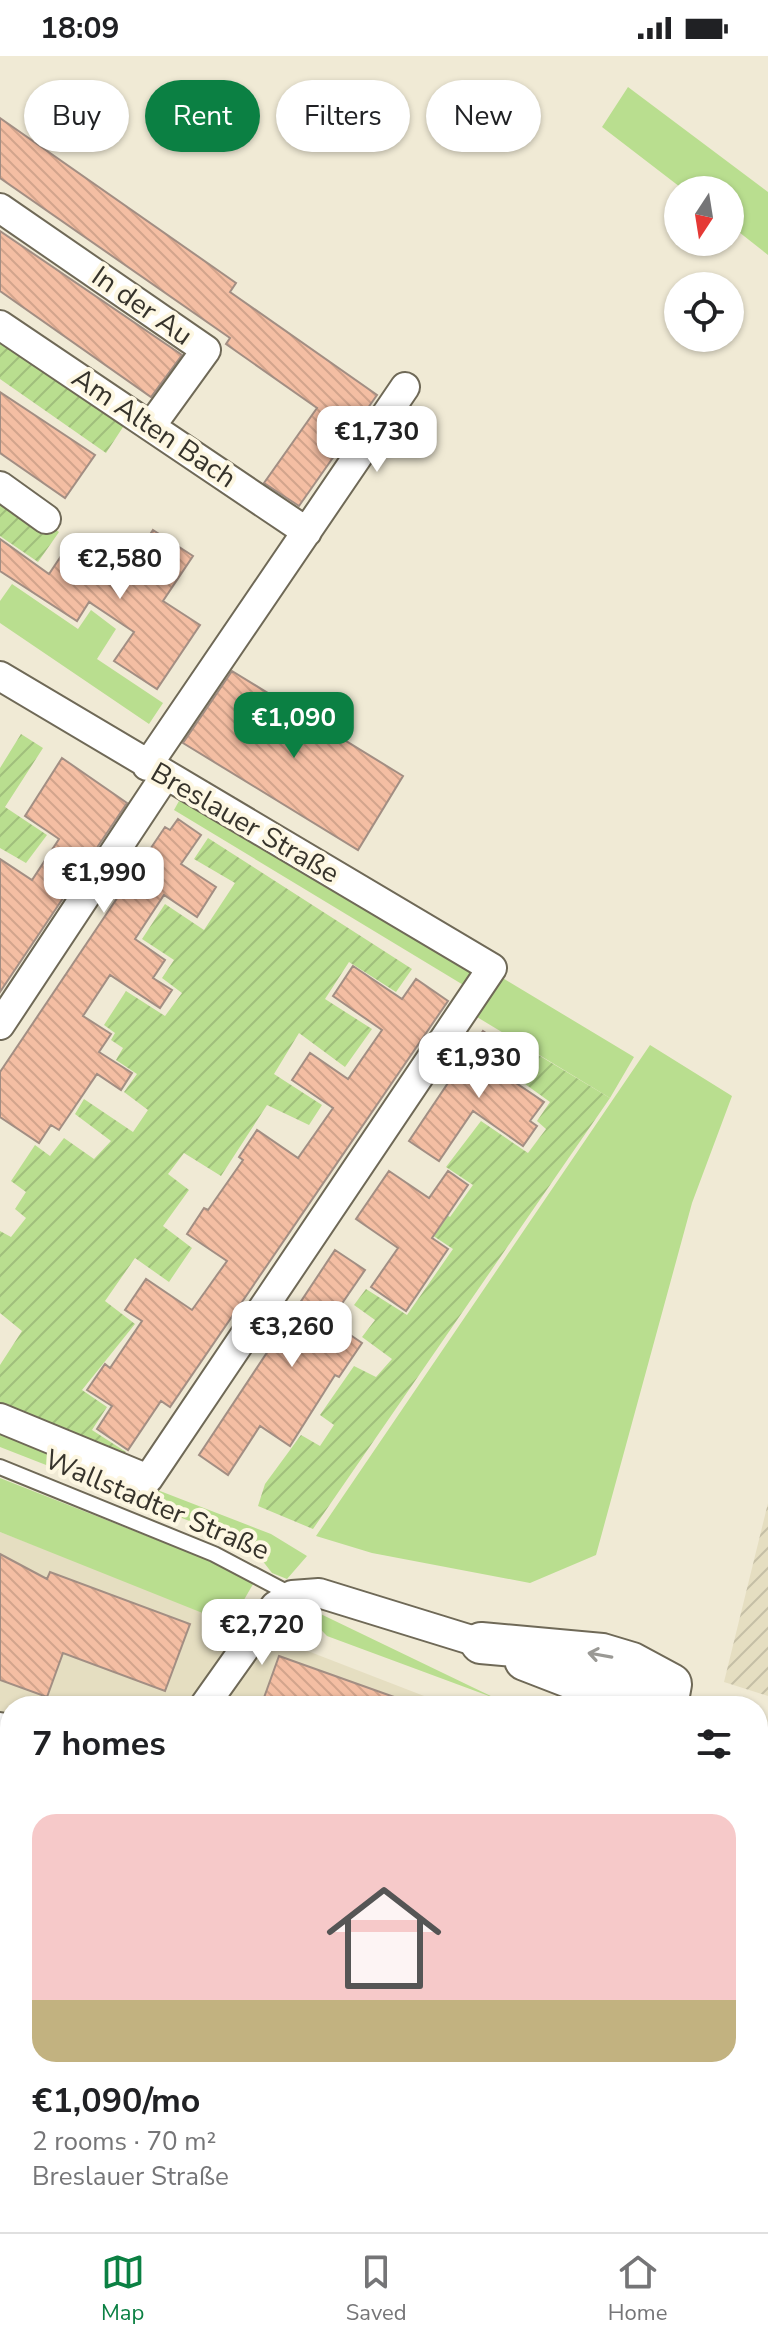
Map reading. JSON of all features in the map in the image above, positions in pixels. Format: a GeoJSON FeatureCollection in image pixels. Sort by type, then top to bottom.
{"type":"FeatureCollection","features":[{"type":"Feature","properties":{"kind":"main road"},"geometry":{"type":"LineString","coordinates":[[481,1643],[602,1654],[632,1663],[659,1696]]}},
{"type":"Feature","properties":{"kind":"street","name":"In der Au"},"geometry":{"type":"LineString","coordinates":[[0,208],[206,350],[151,426]]}},
{"type":"Feature","properties":{"kind":"street","name":"Am Alten Bach"},"geometry":{"type":"LineString","coordinates":[[0,325],[307,532]]}},
{"type":"Feature","properties":{"kind":"street"},"geometry":{"type":"LineString","coordinates":[[0,1025],[307,532],[405,387]]}},
{"type":"Feature","properties":{"kind":"street"},"geometry":{"type":"LineString","coordinates":[[0,486],[46,519]]}},
{"type":"Feature","properties":{"kind":"street","name":"Breslauer Straße"},"geometry":{"type":"LineString","coordinates":[[0,676],[492,968],[148,1479],[0,1418]]}},
{"type":"Feature","properties":{"kind":"street"},"geometry":{"type":"LineString","coordinates":[[211,1696],[275,1606],[292,1595],[319,1593],[481,1643]]}},
{"type":"Feature","properties":{"kind":"lane","name":"Wallstadter Straße"},"geometry":{"type":"LineString","coordinates":[[0,1467],[214,1554],[292,1595]]}},
{"type":"Feature","properties":{"kind":"shaded area"},"geometry":{"type":"Polygon","coordinates":[[[768,1503],[768,1696],[724,1682],[768,1503]]]}},
{"type":"Feature","properties":{"kind":"shaded area"},"geometry":{"type":"Polygon","coordinates":[[[0,1532],[424,1696],[0,1696],[0,1532]]]}},
{"type":"Feature","properties":{"kind":"green space"},"geometry":{"type":"Polygon","coordinates":[[[628,87],[768,192],[768,255],[744,236],[744,176],[666,176],[602,127],[628,87]]]}},
{"type":"Feature","properties":{"kind":"green space"},"geometry":{"type":"Polygon","coordinates":[[[0,337],[125,424],[106,453],[0,379],[0,337]]]}},
{"type":"Feature","properties":{"kind":"green space"},"geometry":{"type":"Polygon","coordinates":[[[0,491],[59,532],[38,562],[0,536],[0,491]]]}},
{"type":"Feature","properties":{"kind":"green space"},"geometry":{"type":"Polygon","coordinates":[[[12,584],[78,629],[91,610],[116,629],[97,659],[163,703],[149,724],[0,623],[0,601],[12,584]]]}},
{"type":"Feature","properties":{"kind":"green space"},"geometry":{"type":"Polygon","coordinates":[[[21,734],[43,748],[5,807],[47,835],[26,863],[0,848],[0,768],[21,734]]]}},
{"type":"Feature","properties":{"kind":"green space"},"geometry":{"type":"Polygon","coordinates":[[[184,792],[476,969],[465,986],[174,810],[184,792]]]}},
{"type":"Feature","properties":{"kind":"green space"},"geometry":{"type":"Polygon","coordinates":[[[208,838],[412,969],[396,992],[349,962],[325,999],[372,1029],[345,1067],[299,1033],[274,1074],[322,1105],[309,1125],[267,1105],[221,1176],[184,1153],[168,1174],[189,1190],[163,1226],[192,1248],[169,1282],[135,1258],[105,1301],[135,1324],[82,1390],[107,1407],[92,1430],[126,1452],[123,1457],[0,1406],[0,1365],[22,1331],[0,1313],[0,1231],[11,1237],[26,1218],[15,1209],[26,1192],[11,1181],[35,1145],[50,1156],[64,1138],[94,1159],[111,1141],[75,1114],[84,1099],[133,1132],[148,1110],[124,1092],[137,1074],[116,1060],[123,1048],[111,1040],[115,1033],[104,1025],[126,991],[165,1016],[182,993],[162,978],[174,960],[142,939],[165,904],[204,930],[235,883],[194,859],[208,838]]]}},
{"type":"Feature","properties":{"kind":"green space"},"geometry":{"type":"Polygon","coordinates":[[[501,977],[634,1057],[610,1098],[477,1017],[501,977]]]}},
{"type":"Feature","properties":{"kind":"green space"},"geometry":{"type":"Polygon","coordinates":[[[650,1045],[732,1096],[692,1203],[596,1555],[530,1583],[372,1553],[316,1536],[650,1045]]]}},
{"type":"Feature","properties":{"kind":"green space"},"geometry":{"type":"Polygon","coordinates":[[[530,1050],[610,1098],[313,1529],[258,1506],[265,1484],[301,1435],[320,1446],[334,1425],[320,1415],[354,1366],[376,1377],[392,1359],[362,1337],[375,1320],[354,1305],[366,1289],[407,1315],[453,1249],[408,1219],[420,1198],[450,1217],[473,1185],[446,1167],[481,1121],[528,1153],[546,1129],[537,1121],[550,1102],[514,1076],[530,1050]]]}},
{"type":"Feature","properties":{"kind":"green space"},"geometry":{"type":"Polygon","coordinates":[[[0,1429],[271,1534],[307,1556],[287,1579],[272,1573],[255,1551],[210,1529],[0,1447],[0,1429]]]}},
{"type":"Feature","properties":{"kind":"green space"},"geometry":{"type":"Polygon","coordinates":[[[0,1478],[256,1579],[230,1624],[0,1532],[0,1478]]]}},
{"type":"Feature","properties":{"kind":"green space"},"geometry":{"type":"Polygon","coordinates":[[[304,1606],[491,1696],[327,1636],[301,1609],[304,1606]]]}},
{"type":"Feature","properties":{"kind":"building"},"geometry":{"type":"Polygon","coordinates":[[[0,118],[24,135],[24,152],[49,152],[236,283],[230,292],[377,395],[299,506],[264,483],[317,408],[226,344],[230,338],[0,178],[0,118]]]}},
{"type":"Feature","properties":{"kind":"building"},"geometry":{"type":"Polygon","coordinates":[[[0,231],[182,355],[151,397],[0,291],[0,231]]]}},
{"type":"Feature","properties":{"kind":"building"},"geometry":{"type":"Polygon","coordinates":[[[0,392],[95,455],[65,498],[0,453],[0,392]]]}},
{"type":"Feature","properties":{"kind":"building"},"geometry":{"type":"Polygon","coordinates":[[[153,530],[193,556],[163,601],[200,625],[157,689],[114,661],[134,632],[89,602],[77,621],[0,571],[0,539],[49,574],[61,556],[91,575],[100,560],[123,576],[153,530]]]}},
{"type":"Feature","properties":{"kind":"building"},"geometry":{"type":"Polygon","coordinates":[[[232,671],[403,776],[358,850],[183,743],[232,671]]]}},
{"type":"Feature","properties":{"kind":"building"},"geometry":{"type":"Polygon","coordinates":[[[62,758],[127,803],[0,992],[0,859],[32,880],[59,839],[25,816],[62,758]]]}},
{"type":"Feature","properties":{"kind":"building"},"geometry":{"type":"Polygon","coordinates":[[[178,819],[201,835],[181,864],[216,887],[197,917],[164,895],[135,939],[165,960],[153,978],[172,990],[160,1008],[110,975],[83,1016],[111,1034],[99,1052],[132,1073],[121,1090],[97,1074],[59,1130],[51,1125],[39,1143],[0,1117],[0,1072],[165,827],[170,830],[178,819]]]}},
{"type":"Feature","properties":{"kind":"building"},"geometry":{"type":"Polygon","coordinates":[[[353,966],[402,999],[416,979],[448,1001],[170,1407],[161,1401],[128,1450],[97,1429],[112,1406],[87,1390],[105,1364],[110,1368],[142,1321],[125,1310],[146,1279],[192,1310],[227,1261],[187,1234],[243,1160],[239,1157],[257,1130],[298,1158],[333,1108],[292,1080],[310,1053],[348,1079],[382,1030],[333,996],[353,966]]]}},
{"type":"Feature","properties":{"kind":"building"},"geometry":{"type":"Polygon","coordinates":[[[483,1031],[514,1052],[500,1072],[544,1102],[530,1121],[537,1126],[523,1146],[473,1111],[439,1161],[409,1141],[483,1031]]]}},
{"type":"Feature","properties":{"kind":"building"},"geometry":{"type":"Polygon","coordinates":[[[389,1171],[429,1198],[448,1171],[468,1185],[432,1238],[448,1249],[406,1311],[371,1287],[398,1248],[356,1219],[389,1171]]]}},
{"type":"Feature","properties":{"kind":"building"},"geometry":{"type":"Polygon","coordinates":[[[335,1250],[365,1270],[330,1321],[362,1343],[339,1377],[335,1375],[290,1446],[260,1426],[228,1475],[199,1455],[335,1250]]]}},
{"type":"Feature","properties":{"kind":"building"},"geometry":{"type":"Polygon","coordinates":[[[0,1554],[47,1579],[50,1572],[190,1624],[165,1691],[63,1653],[47,1696],[0,1680],[0,1554]]]}},
{"type":"Feature","properties":{"kind":"building"},"geometry":{"type":"Polygon","coordinates":[[[279,1656],[391,1696],[265,1696],[279,1656]]]}}]}
